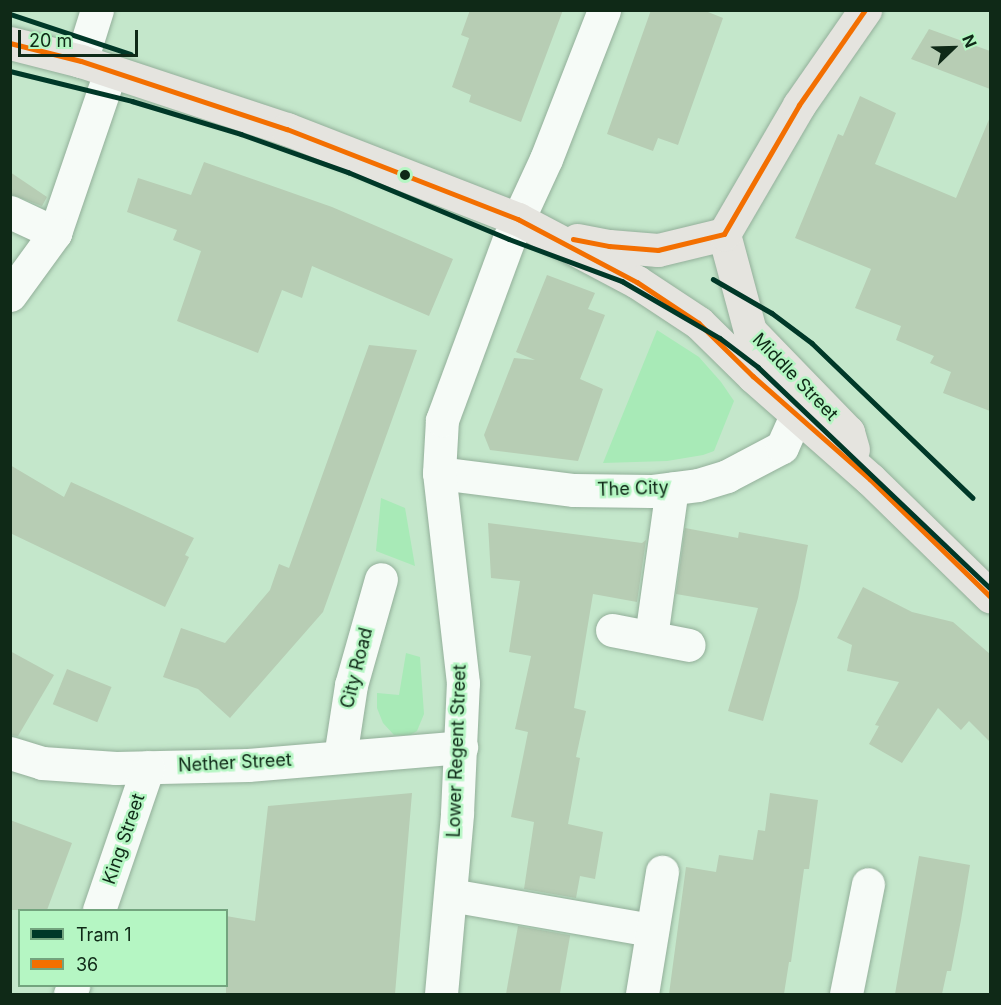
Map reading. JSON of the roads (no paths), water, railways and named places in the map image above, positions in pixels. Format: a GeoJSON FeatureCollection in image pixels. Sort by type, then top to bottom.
{"type":"FeatureCollection","features":[{"type":"Feature","properties":{"kind":"main road"},"geometry":{"type":"LineString","coordinates":[[552,235],[609,246],[658,250],[724,234],[799,105],[865,10]]}},
{"type":"Feature","properties":{"kind":"main road","name":"Middle Street"},"geometry":{"type":"LineString","coordinates":[[10,43],[95,67],[287,129],[518,219],[552,235],[674,305],[699,323],[861,471],[990,596]]}},
{"type":"Feature","properties":{"kind":"main road","name":"Middle Street"},"geometry":{"type":"LineString","coordinates":[[724,234],[738,279],[750,331],[848,432],[861,471]]}},
{"type":"Feature","properties":{"kind":"street"},"geometry":{"type":"LineString","coordinates":[[10,295],[55,233],[95,67],[97,10]]}},
{"type":"Feature","properties":{"kind":"street"},"geometry":{"type":"LineString","coordinates":[[439,473],[441,420],[518,219],[546,159],[604,10]]}},
{"type":"Feature","properties":{"kind":"street"},"geometry":{"type":"LineString","coordinates":[[10,212],[55,233]]}},
{"type":"Feature","properties":{"kind":"street","name":"The City"},"geometry":{"type":"LineString","coordinates":[[439,473],[574,490],[651,491],[672,488],[727,476],[782,447],[797,414]]}},
{"type":"Feature","properties":{"kind":"street","name":"Lower Regent Street"},"geometry":{"type":"LineString","coordinates":[[439,473],[463,683],[451,895],[441,994]]}},
{"type":"Feature","properties":{"kind":"street"},"geometry":{"type":"LineString","coordinates":[[651,638],[672,488]]}},
{"type":"Feature","properties":{"kind":"street","name":"City Road"},"geometry":{"type":"LineString","coordinates":[[340,757],[351,685],[381,579]]}},
{"type":"Feature","properties":{"kind":"street"},"geometry":{"type":"LineString","coordinates":[[612,630],[689,645]]}},
{"type":"Feature","properties":{"kind":"street","name":"Nether Street"},"geometry":{"type":"LineString","coordinates":[[10,753],[42,762],[116,768],[248,765],[461,747]]}},
{"type":"Feature","properties":{"kind":"street","name":"King Street"},"geometry":{"type":"LineString","coordinates":[[99,909],[148,767]]}},
{"type":"Feature","properties":{"kind":"street"},"geometry":{"type":"LineString","coordinates":[[642,994],[662,872]]}},
{"type":"Feature","properties":{"kind":"street"},"geometry":{"type":"LineString","coordinates":[[846,994],[868,884]]}},
{"type":"Feature","properties":{"kind":"street"},"geometry":{"type":"LineString","coordinates":[[451,895],[652,930]]}},
{"type":"Feature","properties":{"kind":"tram line","name":"1"},"geometry":{"type":"LineString","coordinates":[[10,14],[131,54]]}},
{"type":"Feature","properties":{"kind":"tram line","name":"1"},"geometry":{"type":"LineString","coordinates":[[10,71],[132,101],[241,134],[348,172],[509,239],[622,281],[720,338],[758,367],[990,588]]}},
{"type":"Feature","properties":{"kind":"tram line","name":"1"},"geometry":{"type":"LineString","coordinates":[[713,279],[772,313],[812,343],[973,498]]}}]}
